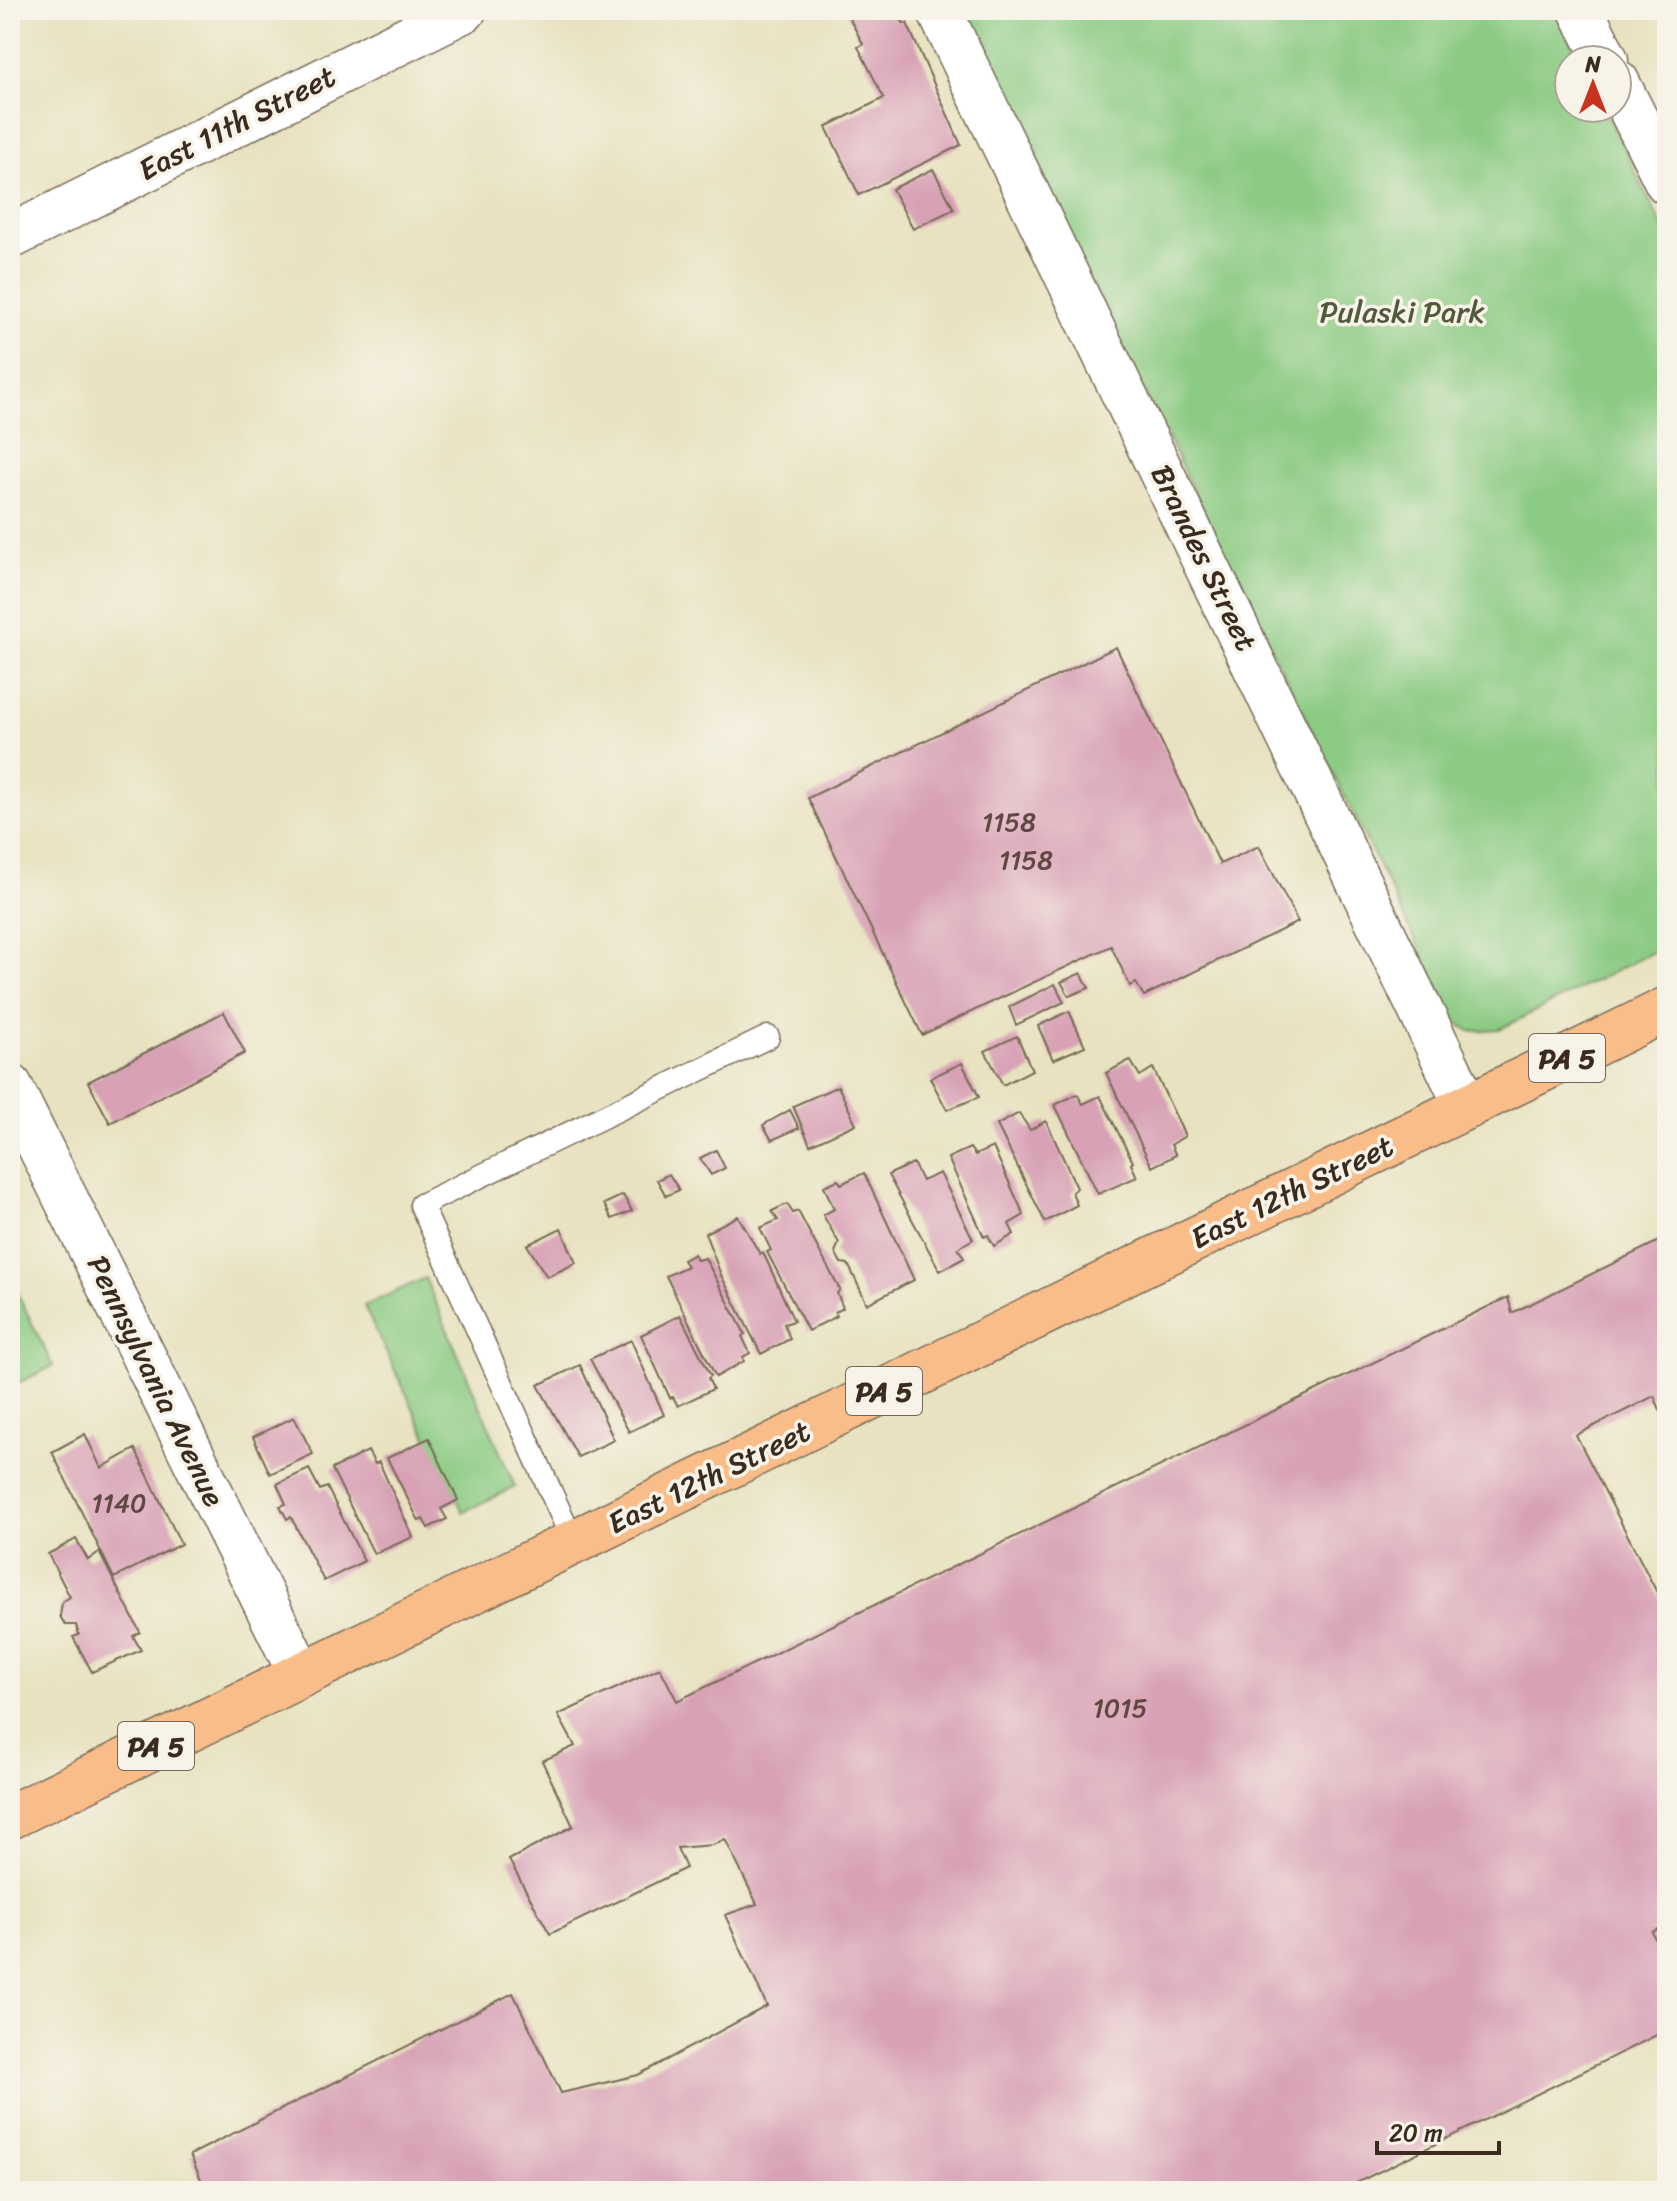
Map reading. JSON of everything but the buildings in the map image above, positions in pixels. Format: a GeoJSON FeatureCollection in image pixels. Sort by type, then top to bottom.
{"type":"FeatureCollection","features":[{"type":"Feature","properties":{"kind":"main road","name":"East 12th Street"},"geometry":{"type":"LineString","coordinates":[[10,1817],[1667,1009]]}},
{"type":"Feature","properties":{"kind":"street","name":"East 11th Street"},"geometry":{"type":"LineString","coordinates":[[10,237],[464,10]]}},
{"type":"Feature","properties":{"kind":"street","name":"Brandes Street"},"geometry":{"type":"LineString","coordinates":[[939,10],[1467,1107]]}},
{"type":"Feature","properties":{"kind":"street"},"geometry":{"type":"LineString","coordinates":[[1581,10],[1598,44]]}},
{"type":"Feature","properties":{"kind":"street"},"geometry":{"type":"LineString","coordinates":[[1633,114],[1667,182]]}},
{"type":"Feature","properties":{"kind":"street","name":"Pennsylvania Avenue"},"geometry":{"type":"LineString","coordinates":[[10,1086],[301,1675]]}},
{"type":"Feature","properties":{"kind":"lane"},"geometry":{"type":"LineString","coordinates":[[574,1543],[421,1205],[768,1037]]}},
{"type":"Feature","properties":{"kind":"green space","name":"Pulaski Park"},"geometry":{"type":"Polygon","coordinates":[[[956,10],[1556,10],[1572,44],[1553,44],[1553,124],[1612,124],[1667,236],[1667,945],[1500,1029],[1470,1031],[1456,1022],[956,10]]]}},
{"type":"Feature","properties":{"kind":"green space"},"geometry":{"type":"Polygon","coordinates":[[[10,1278],[53,1366],[10,1387],[10,1278]]]}},
{"type":"Feature","properties":{"kind":"green space"},"geometry":{"type":"Polygon","coordinates":[[[425,1278],[515,1487],[463,1512],[364,1306],[425,1278]]]}}]}
